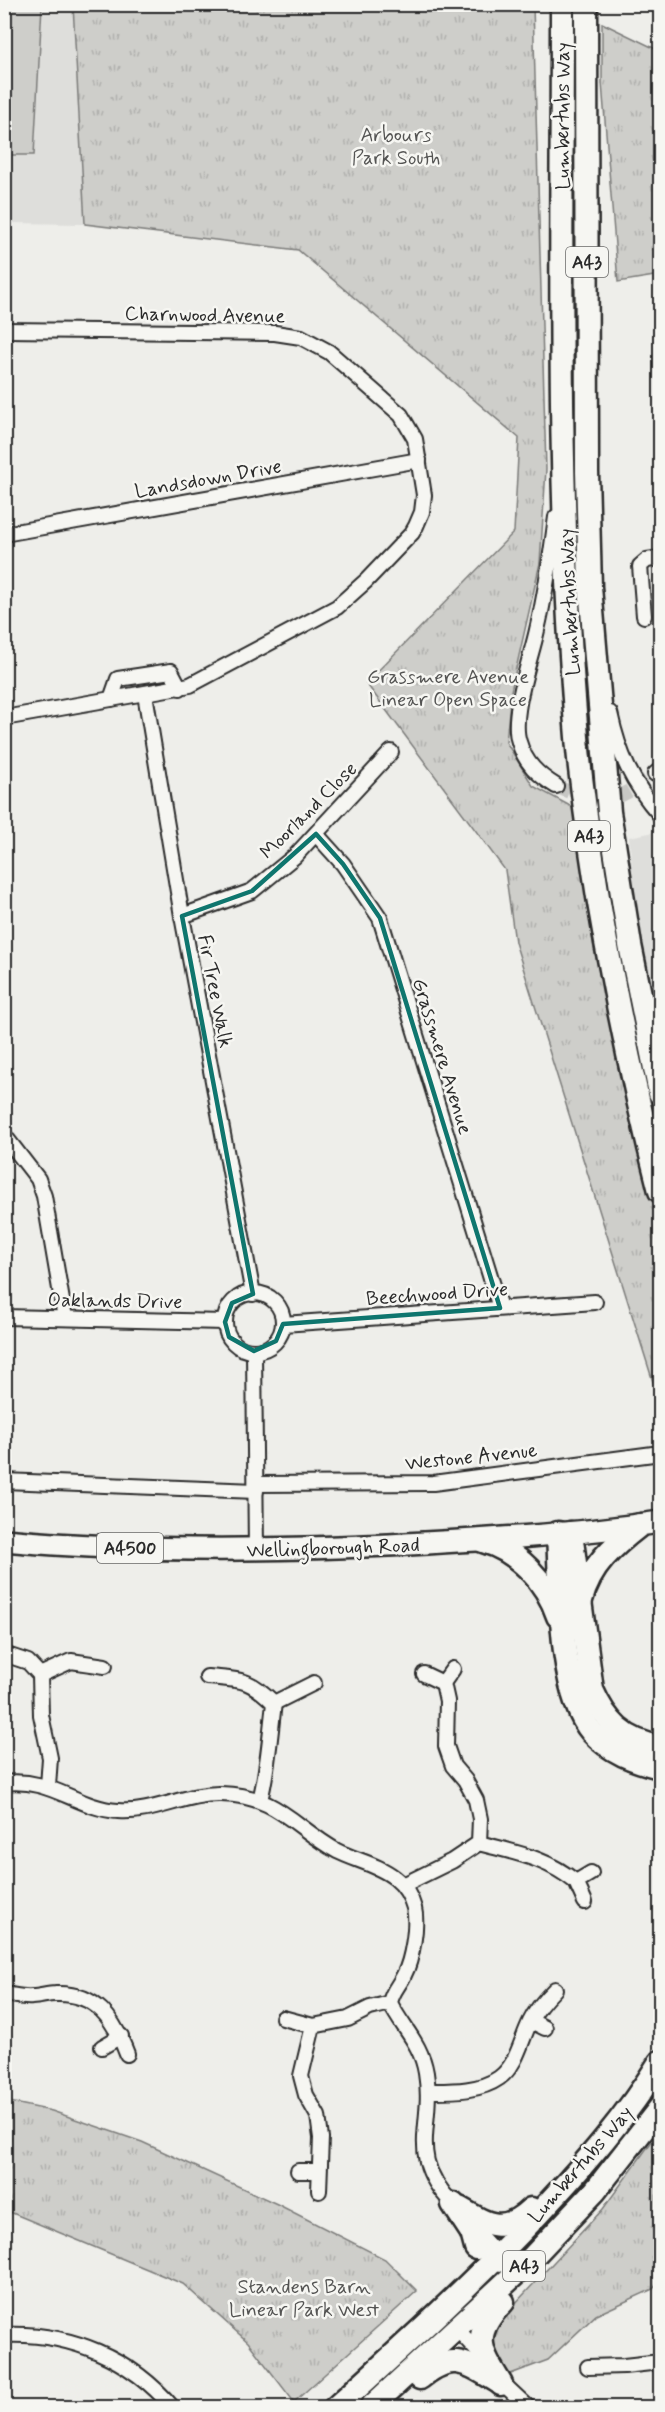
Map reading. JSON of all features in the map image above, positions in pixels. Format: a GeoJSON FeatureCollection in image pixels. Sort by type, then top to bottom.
{"type":"FeatureCollection","features":[{"type":"Feature","properties":{"kind":"highway","name":"Lumbertubs Way"},"geometry":{"type":"LineString","coordinates":[[562,4],[563,474],[567,592],[577,739],[591,851],[628,1057],[660,1191]]}},
{"type":"Feature","properties":{"kind":"highway","name":"Lumbertubs Way"},"geometry":{"type":"LineString","coordinates":[[586,4],[587,472],[590,587],[597,687],[612,835],[630,945],[660,1093]]}},
{"type":"Feature","properties":{"kind":"highway"},"geometry":{"type":"LineString","coordinates":[[581,1600],[598,1562],[614,1544],[650,1523]]}},
{"type":"Feature","properties":{"kind":"highway"},"geometry":{"type":"LineString","coordinates":[[565,1533],[581,1600],[592,1690],[600,1710],[630,1737],[660,1747]]}},
{"type":"Feature","properties":{"kind":"highway"},"geometry":{"type":"LineString","coordinates":[[565,1533],[564,1631],[570,1682],[576,1704],[591,1731],[614,1751],[660,1767]]}},
{"type":"Feature","properties":{"kind":"highway"},"geometry":{"type":"LineString","coordinates":[[483,1540],[508,1552],[542,1584],[554,1604],[564,1631]]}},
{"type":"Feature","properties":{"kind":"highway","name":"Lumbertubs Way"},"geometry":{"type":"LineString","coordinates":[[335,2408],[496,2259],[566,2184],[624,2115],[660,2062]]}},
{"type":"Feature","properties":{"kind":"highway","name":"Lumbertubs Way"},"geometry":{"type":"LineString","coordinates":[[370,2408],[526,2264],[595,2191],[657,2113]]}},
{"type":"Feature","properties":{"kind":"highway"},"geometry":{"type":"LineString","coordinates":[[472,2233],[496,2259],[510,2262],[553,2222],[622,2143],[657,2113]]}},
{"type":"Feature","properties":{"kind":"highway"},"geometry":{"type":"LineString","coordinates":[[453,2204],[483,2222],[502,2225],[521,2218],[534,2205],[566,2184]]}},
{"type":"Feature","properties":{"kind":"highway"},"geometry":{"type":"LineString","coordinates":[[501,2384],[483,2355],[480,2342],[486,2322],[566,2238],[595,2191]]}},
{"type":"Feature","properties":{"kind":"highway"},"geometry":{"type":"LineString","coordinates":[[390,2358],[419,2319],[464,2274],[475,2259],[476,2242],[453,2204]]}},
{"type":"Feature","properties":{"kind":"highway"},"geometry":{"type":"LineString","coordinates":[[350,2408],[442,2324],[451,2325],[457,2330]]}},
{"type":"Feature","properties":{"kind":"highway"},"geometry":{"type":"LineString","coordinates":[[387,2408],[423,2375],[439,2364],[451,2360],[463,2362],[501,2384]]}},
{"type":"Feature","properties":{"kind":"main road","name":"Wellingborough Road"},"geometry":{"type":"LineString","coordinates":[[4,1540],[67,1546],[182,1551],[256,1550],[483,1540],[650,1523]]}},
{"type":"Feature","properties":{"kind":"street","name":"Charnwood Avenue"},"geometry":{"type":"LineString","coordinates":[[4,330],[275,333],[301,337],[329,352],[401,415],[412,431],[419,460],[424,504],[412,533],[350,597],[337,607],[190,685],[4,718]]}},
{"type":"Feature","properties":{"kind":"street","name":"Landsdown Drive"},"geometry":{"type":"LineString","coordinates":[[4,534],[419,460]]}},
{"type":"Feature","properties":{"kind":"street"},"geometry":{"type":"LineString","coordinates":[[556,786],[538,776],[526,759],[518,741],[516,720],[545,590],[563,474]]}},
{"type":"Feature","properties":{"kind":"street"},"geometry":{"type":"LineString","coordinates":[[644,616],[640,566],[647,560],[660,558]]}},
{"type":"Feature","properties":{"kind":"street"},"geometry":{"type":"LineString","coordinates":[[111,699],[118,679],[171,671],[180,688]]}},
{"type":"Feature","properties":{"kind":"street"},"geometry":{"type":"LineString","coordinates":[[597,687],[609,710],[616,742],[632,778],[660,815]]}},
{"type":"Feature","properties":{"kind":"street","name":"Fir Tree Walk"},"geometry":{"type":"LineString","coordinates":[[145,694],[182,916],[253,1294]]}},
{"type":"Feature","properties":{"kind":"street","name":"Moorland Close"},"geometry":{"type":"LineString","coordinates":[[182,916],[252,891],[295,856],[391,752]]}},
{"type":"Feature","properties":{"kind":"street","name":"Grassmere Avenue"},"geometry":{"type":"LineString","coordinates":[[315,834],[343,864],[380,918],[500,1308]]}},
{"type":"Feature","properties":{"kind":"street"},"geometry":{"type":"LineString","coordinates":[[4,1136],[38,1179],[44,1196],[65,1318]]}},
{"type":"Feature","properties":{"kind":"street"},"geometry":{"type":"LineString","coordinates":[[253,1294],[263,1295],[272,1300],[278,1307],[283,1324],[276,1341],[268,1347],[254,1351],[244,1350],[235,1345],[229,1337],[225,1322],[226,1312],[232,1303],[240,1297],[253,1294]]}},
{"type":"Feature","properties":{"kind":"street","name":"Beechwood Drive"},"geometry":{"type":"LineString","coordinates":[[283,1324],[595,1302]]}},
{"type":"Feature","properties":{"kind":"street","name":"Oaklands Drive"},"geometry":{"type":"LineString","coordinates":[[4,1317],[225,1322]]}},
{"type":"Feature","properties":{"kind":"street"},"geometry":{"type":"LineString","coordinates":[[254,1351],[256,1550]]}},
{"type":"Feature","properties":{"kind":"street","name":"Westone Avenue"},"geometry":{"type":"LineString","coordinates":[[4,1481],[256,1487],[433,1483],[653,1454]]}},
{"type":"Feature","properties":{"kind":"street"},"geometry":{"type":"LineString","coordinates":[[4,1654],[28,1662],[40,1675],[41,1715],[51,1758],[48,1786]]}},
{"type":"Feature","properties":{"kind":"street"},"geometry":{"type":"LineString","coordinates":[[40,1675],[71,1661],[105,1666]]}},
{"type":"Feature","properties":{"kind":"street"},"geometry":{"type":"LineString","coordinates":[[453,1669],[443,1683],[447,1701],[446,1746],[453,1766],[465,1780],[476,1800],[480,1819],[479,1843]]}},
{"type":"Feature","properties":{"kind":"street"},"geometry":{"type":"LineString","coordinates":[[424,1674],[443,1683]]}},
{"type":"Feature","properties":{"kind":"street"},"geometry":{"type":"LineString","coordinates":[[207,1677],[245,1681],[255,1685],[274,1703]]}},
{"type":"Feature","properties":{"kind":"street"},"geometry":{"type":"LineString","coordinates":[[274,1703],[314,1683]]}},
{"type":"Feature","properties":{"kind":"street"},"geometry":{"type":"LineString","coordinates":[[260,1800],[265,1780],[274,1703]]}},
{"type":"Feature","properties":{"kind":"street"},"geometry":{"type":"LineString","coordinates":[[4,1783],[48,1786],[86,1804],[119,1811],[139,1810],[194,1797],[220,1794],[260,1800],[289,1815],[337,1850],[393,1876],[404,1885],[414,1909],[414,1932],[411,1957],[404,1976],[392,1993],[390,2003],[420,2050],[428,2091],[425,2151],[432,2175],[442,2193],[453,2204]]}},
{"type":"Feature","properties":{"kind":"street"},"geometry":{"type":"LineString","coordinates":[[404,1885],[452,1861],[479,1843],[529,1855],[560,1869],[576,1882],[585,1902]]}},
{"type":"Feature","properties":{"kind":"street"},"geometry":{"type":"LineString","coordinates":[[576,1882],[591,1873]]}},
{"type":"Feature","properties":{"kind":"street"},"geometry":{"type":"LineString","coordinates":[[428,2091],[462,2090],[499,2078],[510,2066],[544,1999],[555,1989]]}},
{"type":"Feature","properties":{"kind":"street"},"geometry":{"type":"LineString","coordinates":[[4,1994],[32,1997],[54,1994],[70,1995],[90,2001],[108,2015],[121,2037],[127,2054]]}},
{"type":"Feature","properties":{"kind":"street"},"geometry":{"type":"LineString","coordinates":[[283,2018],[313,2026],[348,2019],[370,2008],[390,2003]]}},
{"type":"Feature","properties":{"kind":"street"},"geometry":{"type":"LineString","coordinates":[[531,2021],[545,2028]]}},
{"type":"Feature","properties":{"kind":"street"},"geometry":{"type":"LineString","coordinates":[[313,2026],[301,2076],[306,2095],[318,2116],[321,2138],[319,2191]]}},
{"type":"Feature","properties":{"kind":"street"},"geometry":{"type":"LineString","coordinates":[[102,2047],[121,2037]]}},
{"type":"Feature","properties":{"kind":"street"},"geometry":{"type":"LineString","coordinates":[[298,2171],[319,2171]]}},
{"type":"Feature","properties":{"kind":"street"},"geometry":{"type":"LineString","coordinates":[[457,2330],[482,2356],[501,2384],[529,2408]]}},
{"type":"Feature","properties":{"kind":"street"},"geometry":{"type":"LineString","coordinates":[[4,2335],[47,2337],[91,2348],[115,2359],[141,2376],[173,2408]]}},
{"type":"Feature","properties":{"kind":"street"},"geometry":{"type":"LineString","coordinates":[[588,2367],[660,2362]]}},
{"type":"Feature","properties":{"kind":"highlighted area"},"geometry":{"type":"Polygon","coordinates":[[[316,834],[343,864],[380,918],[500,1308],[283,1324],[276,1341],[254,1351],[229,1337],[225,1322],[232,1303],[253,1294],[182,916],[252,891],[316,834]]]}},
{"type":"Feature","properties":{"kind":"shaded area"},"geometry":{"type":"Polygon","coordinates":[[[5,5],[73,5],[85,224],[5,223],[5,5]]]}},
{"type":"Feature","properties":{"kind":"shaded area"},"geometry":{"type":"Polygon","coordinates":[[[660,831],[660,1028],[636,912],[629,837],[660,831]]]}},
{"type":"Feature","properties":{"kind":"green space"},"geometry":{"type":"Polygon","coordinates":[[[5,4],[42,5],[34,155],[5,155],[5,4]]]}},
{"type":"Feature","properties":{"kind":"green space","name":"Arbours Park South"},"geometry":{"type":"Polygon","coordinates":[[[73,5],[533,5],[546,469],[540,563],[511,691],[506,742],[533,786],[574,808],[594,949],[639,1150],[660,1224],[660,1404],[515,942],[505,870],[366,683],[514,532],[519,438],[298,250],[85,224],[73,5]]]}},
{"type":"Feature","properties":{"kind":"green space"},"geometry":{"type":"Polygon","coordinates":[[[602,23],[660,51],[660,275],[618,282],[602,83],[602,23]]]}},
{"type":"Feature","properties":{"kind":"green space","name":"Standens Barn Linear Park West"},"geometry":{"type":"Polygon","coordinates":[[[5,2101],[52,2111],[142,2142],[277,2204],[385,2259],[417,2291],[294,2402],[248,2342],[183,2284],[5,2210],[5,2101]]]}},
{"type":"Feature","properties":{"kind":"green space"},"geometry":{"type":"Polygon","coordinates":[[[660,2130],[660,2281],[653,2289],[596,2315],[548,2360],[500,2378],[489,2355],[500,2320],[603,2209],[660,2130]]]}},
{"type":"Feature","properties":{"kind":"tunnel"},"geometry":{"type":"LineString","coordinates":[[556,786],[585,797],[597,800],[608,799],[629,791],[655,774]]}},
{"type":"Feature","properties":{"kind":"park label","name":"Grassmere Avenue Linear Open Space"},"geometry":{"type":"Point","coordinates":[448,688]}}]}
